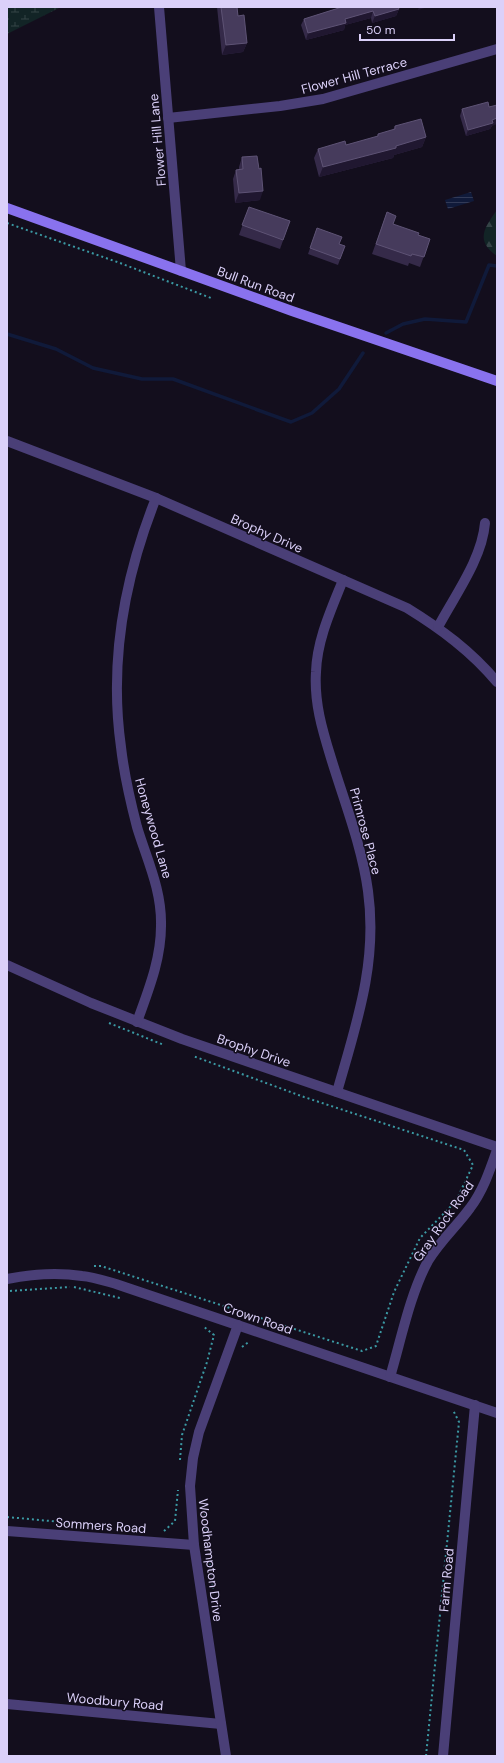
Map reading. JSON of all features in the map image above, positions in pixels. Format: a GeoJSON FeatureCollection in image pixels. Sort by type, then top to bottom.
{"type":"FeatureCollection","features":[{"type":"Feature","properties":{"kind":"street","name":"Flower Hill Lane"},"geometry":{"type":"LineString","coordinates":[[159,7],[181,271]]}},
{"type":"Feature","properties":{"kind":"street","name":"Flower Hill Terrace"},"geometry":{"type":"LineString","coordinates":[[168,118],[280,106],[323,99],[497,49]]}},
{"type":"Feature","properties":{"kind":"street","name":"Bull Run Road"},"geometry":{"type":"LineString","coordinates":[[7,208],[181,271],[497,381]]}},
{"type":"Feature","properties":{"kind":"street","name":"Brophy Drive"},"geometry":{"type":"LineString","coordinates":[[7,441],[156,498],[407,608],[438,627],[460,644],[497,682]]}},
{"type":"Feature","properties":{"kind":"street","name":"Honeywood Lane"},"geometry":{"type":"LineString","coordinates":[[138,1022],[156,968],[161,925],[160,901],[155,877],[138,828],[126,780],[118,719],[117,670],[121,628],[128,587],[136,554],[156,498]]}},
{"type":"Feature","properties":{"kind":"street"},"geometry":{"type":"LineString","coordinates":[[438,627],[477,556],[484,537],[485,523]]}},
{"type":"Feature","properties":{"kind":"street","name":"Primrose Place"},"geometry":{"type":"LineString","coordinates":[[337,1092],[362,1006],[367,979],[370,946],[368,891],[362,859],[320,721],[316,695],[316,672],[319,649],[325,626],[343,580]]}},
{"type":"Feature","properties":{"kind":"street","name":"Brophy Drive"},"geometry":{"type":"LineString","coordinates":[[7,965],[138,1022],[182,1039],[497,1147]]}},
{"type":"Feature","properties":{"kind":"street","name":"Gray Rock Road"},"geometry":{"type":"LineString","coordinates":[[390,1376],[417,1284],[441,1241],[471,1208],[478,1196],[497,1150]]}},
{"type":"Feature","properties":{"kind":"street","name":"Crown Road"},"geometry":{"type":"LineString","coordinates":[[7,1278],[30,1274],[53,1273],[83,1276],[116,1284],[497,1413]]}},
{"type":"Feature","properties":{"kind":"street","name":"Woodhampton Drive"},"geometry":{"type":"LineString","coordinates":[[226,1756],[194,1545],[190,1486],[193,1458],[199,1432],[238,1325]]}},
{"type":"Feature","properties":{"kind":"street","name":"Farm Road"},"geometry":{"type":"LineString","coordinates":[[442,1756],[475,1405]]}},
{"type":"Feature","properties":{"kind":"street","name":"Sommers Road"},"geometry":{"type":"LineString","coordinates":[[7,1531],[194,1545]]}},
{"type":"Feature","properties":{"kind":"street","name":"Woodbury Road"},"geometry":{"type":"LineString","coordinates":[[7,1704],[221,1724]]}},
{"type":"Feature","properties":{"kind":"path"},"geometry":{"type":"LineString","coordinates":[[7,223],[120,263],[211,298]]}},
{"type":"Feature","properties":{"kind":"path"},"geometry":{"type":"LineString","coordinates":[[109,1023],[166,1046]]}},
{"type":"Feature","properties":{"kind":"path"},"geometry":{"type":"LineString","coordinates":[[94,1266],[101,1266],[362,1351],[376,1346],[394,1292],[420,1238],[456,1201],[473,1165],[464,1150],[304,1097],[188,1054]]}},
{"type":"Feature","properties":{"kind":"path"},"geometry":{"type":"LineString","coordinates":[[7,1291],[71,1287],[125,1300]]}},
{"type":"Feature","properties":{"kind":"path"},"geometry":{"type":"LineString","coordinates":[[180,1464],[182,1435],[207,1362],[214,1335],[202,1325]]}},
{"type":"Feature","properties":{"kind":"path"},"geometry":{"type":"LineString","coordinates":[[240,1349],[253,1339]]}},
{"type":"Feature","properties":{"kind":"path"},"geometry":{"type":"LineString","coordinates":[[426,1756],[459,1422],[453,1410],[446,1408]]}},
{"type":"Feature","properties":{"kind":"path"},"geometry":{"type":"LineString","coordinates":[[161,1534],[175,1522],[178,1487]]}},
{"type":"Feature","properties":{"kind":"path"},"geometry":{"type":"LineString","coordinates":[[203,1501],[214,1594]]}},
{"type":"Feature","properties":{"kind":"path"},"geometry":{"type":"LineString","coordinates":[[7,1517],[86,1525]]}},
{"type":"Feature","properties":{"kind":"green space"},"geometry":{"type":"Polygon","coordinates":[[[7,7],[61,7],[7,34],[7,7]]]}},
{"type":"Feature","properties":{"kind":"green space"},"geometry":{"type":"Polygon","coordinates":[[[497,210],[497,256],[486,245],[484,234],[488,223],[497,210]]]}},
{"type":"Feature","properties":{"kind":"water"},"geometry":{"type":"Polygon","coordinates":[[[471,192],[474,201],[448,209],[445,200],[471,192]]]}},
{"type":"Feature","properties":{"kind":"building"},"geometry":{"type":"Polygon","coordinates":[[[221,7],[237,7],[238,16],[244,15],[247,43],[226,45],[221,7]]]}},
{"type":"Feature","properties":{"kind":"building"},"geometry":{"type":"Polygon","coordinates":[[[342,7],[398,7],[399,9],[375,16],[373,11],[345,19],[346,23],[308,33],[304,19],[342,7]]]}},
{"type":"Feature","properties":{"kind":"building"},"geometry":{"type":"Polygon","coordinates":[[[488,102],[489,107],[497,105],[497,118],[492,120],[493,123],[468,130],[462,109],[488,102]]]}},
{"type":"Feature","properties":{"kind":"building"},"geometry":{"type":"Polygon","coordinates":[[[421,119],[426,137],[396,146],[396,148],[323,167],[318,149],[345,141],[346,145],[378,136],[378,134],[395,129],[395,126],[421,119]]]}},
{"type":"Feature","properties":{"kind":"building"},"geometry":{"type":"Polygon","coordinates":[[[257,156],[259,169],[261,168],[263,191],[239,193],[236,170],[243,169],[242,157],[257,156]]]}},
{"type":"Feature","properties":{"kind":"building"},"geometry":{"type":"Polygon","coordinates":[[[249,207],[290,221],[283,240],[242,225],[249,207]]]}},
{"type":"Feature","properties":{"kind":"building"},"geometry":{"type":"Polygon","coordinates":[[[387,212],[396,216],[393,224],[419,233],[418,235],[430,239],[424,257],[412,254],[411,256],[376,244],[387,212]]]}},
{"type":"Feature","properties":{"kind":"building"},"geometry":{"type":"Polygon","coordinates":[[[317,228],[342,237],[339,244],[345,246],[340,259],[310,248],[317,228]]]}},
{"type":"Feature","properties":{"kind":"waterway"},"geometry":{"type":"LineString","coordinates":[[386,333],[403,324],[425,319],[466,322],[489,265],[497,266]]}},
{"type":"Feature","properties":{"kind":"waterway"},"geometry":{"type":"LineString","coordinates":[[7,334],[56,349],[93,368],[142,379],[173,379],[291,422],[312,413],[339,389],[363,353]]}}]}
